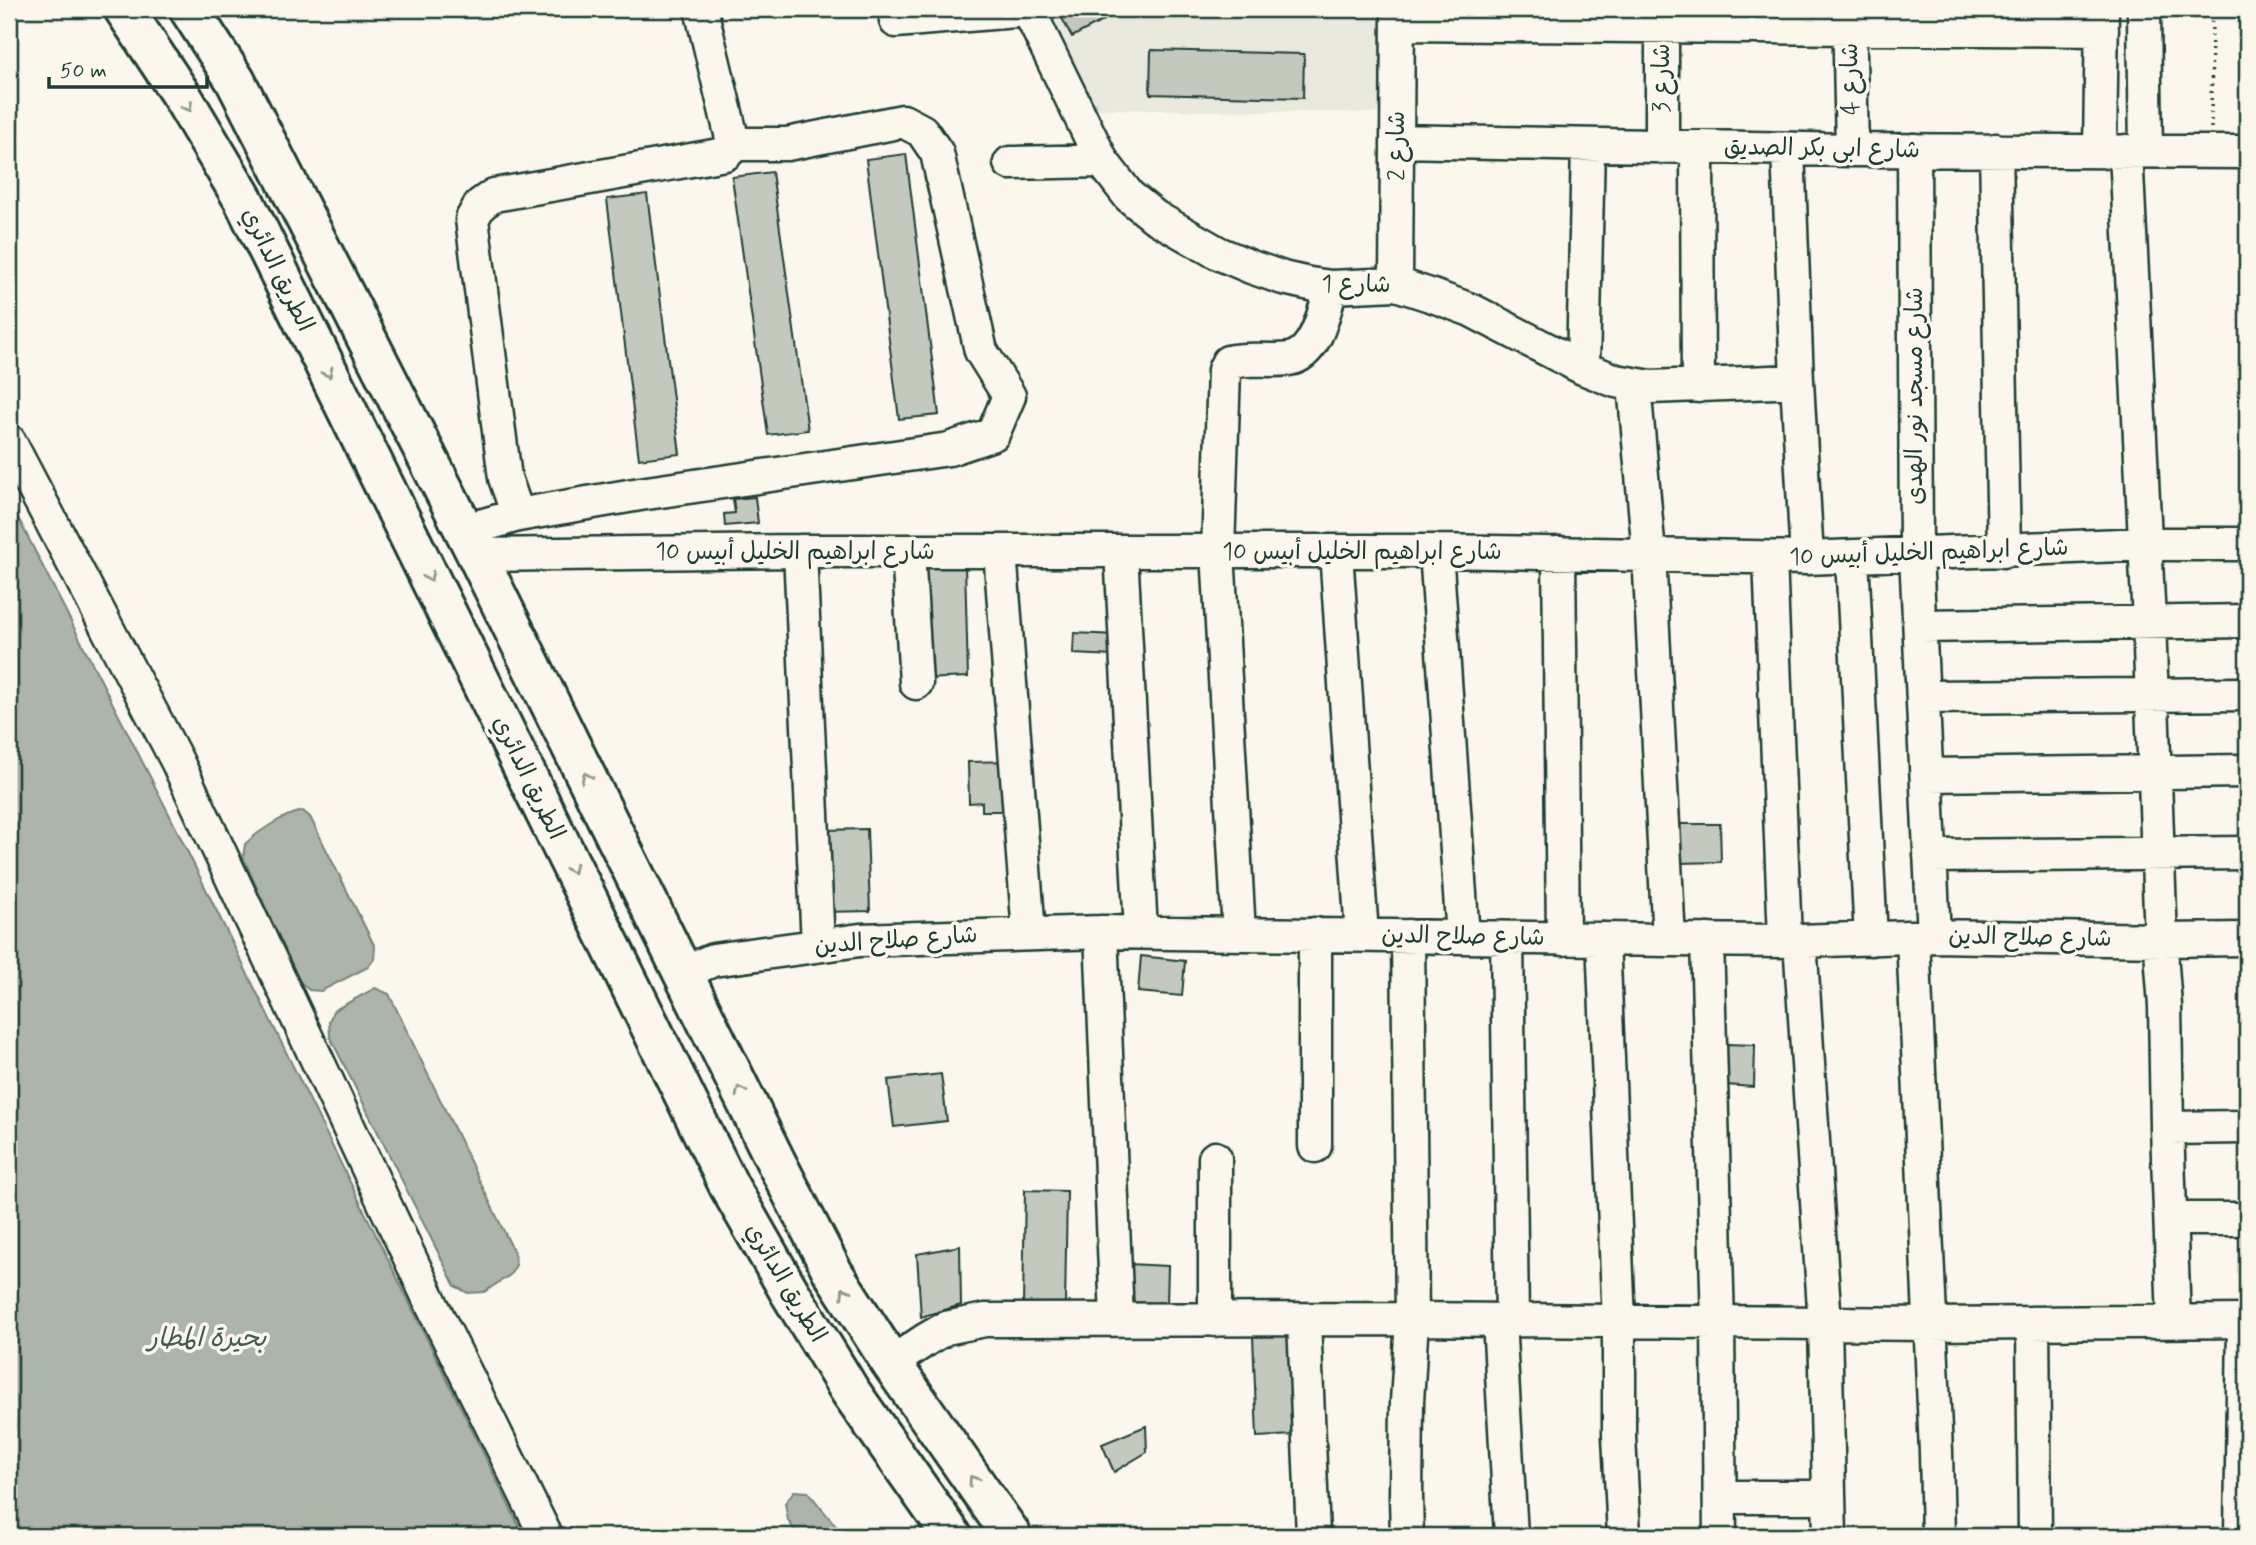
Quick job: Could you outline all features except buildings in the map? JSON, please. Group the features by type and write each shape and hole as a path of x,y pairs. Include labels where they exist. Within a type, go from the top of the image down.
{"main road":[{"name":"الطريق الدائري","path":"124,9 183,98 243,199 729,1186 850,1391 952,1536"},
{"name":"الطريق الدائري","path":"189,9 235,80 470,543 831,1272 1012,1536"}],"street":[{"path":"518,515 505,478 472,219 480,205 494,195 730,150 733,144 701,9"},
{"path":"896,21 1029,9"},
{"name":"شارع 1","path":"1029,9 1102,161 1129,196 1155,217 1198,242 1251,267 1283,278 1331,287 1395,284 1471,310 1583,368 1616,381 1651,387 1797,381"},
{"path":"2124,151 2144,14"},
{"path":"1398,16 2102,19 2124,151 2146,544 2165,1006 2174,1321"},
{"name":"شارع 2","path":"1395,284 1398,16"},
{"name":"شارع 3","path":"1662,17 1662,147"},
{"name":"شارع 4","path":"1849,18 1852,150"},
{"path":"470,543 518,515 640,494 949,449 993,434 1009,396 981,351 937,153 922,131 904,121 787,144 733,144"},
{"name":"شارع ابى بكر الصديق","path":"1397,141 1697,148 2247,152"},
{"path":"1583,368 1588,145"},
{"path":"1697,148 1698,386"},
{"path":"1788,149 1807,558"},
{"name":"شارع مسجد نور الهدى","path":"1914,150 1916,554 1930,856 1924,937 1930,1324 1938,1536"},
{"path":"1996,150 2004,551"},
{"path":"1010,163 1102,161"},
{"path":"1239,933 1218,551 1224,370 1228,362 1236,360 1289,359 1300,356 1309,346 1322,321 1331,287"},
{"path":"1634,385 1649,554 1669,940"},
{"path":"9,441 177,761 432,1305 546,1536"},
{"name":"شارع ابراهيم الخليل أبيس 10","path":"470,543 800,551 1436,551 1770,558 2146,544 2247,544"},
{"path":"800,551 818,945"},
{"path":"908,551 916,683"},
{"path":"1000,551 1029,934"},
{"path":"1121,551 1141,932"},
{"path":"1336,551 1362,935"},
{"path":"1436,551 1462,937"},
{"path":"1559,553 1563,939"},
{"path":"1852,557 1871,939"},
{"path":"1770,558 1793,941 1825,1324 1830,1536"},
{"path":"1920,626 2247,621"},
{"path":"1923,697 2247,694"},
{"path":"1927,775 2247,771"},
{"path":"1930,856 2247,853"},
{"path":"1101,932 1117,1319"},
{"name":"شارع صلاح الدين","path":"683,973 713,960 818,945 892,938 1101,932 1793,941 1924,937 2247,939"},
{"path":"1315,934 1315,1146"},
{"path":"1407,1536 1407,1402 1412,1319 1408,936"},
{"path":"1507,938 1505,1320 1511,1536"},
{"path":"1603,939 1619,1322 1619,1436 1624,1536"},
{"path":"1707,940 1718,1323 1720,1536"},
{"path":"2167,1128 2247,1127"},
{"path":"1215,1158 1215,1320"},
{"path":"2171,1219 2247,1219"},
{"path":"891,1363 946,1328 978,1322 1117,1319 1825,1324 2245,1321 2242,1536"},
{"path":"1304,1320 1313,1536"},
{"path":"2033,1323 2035,1536"},
{"path":"1720,1497 1829,1497"}],"path":[{"path":"2211,151 2212,12"},
{"path":"2144,14 2247,12"}],"shaded area":[{"path":"1042,9 1382,9 1382,113 1092,109"}],"water":[{"name":"بحيرة المطار","path":"9,500 170,816 524,1536 9,1536"},
{"path":"303,811 310,817 375,947 374,959 368,967 321,991 309,990 298,980 243,857 245,844 258,834 280,820"},
{"path":"375,988 389,994 514,1252 516,1265 510,1275 484,1292 468,1293 455,1286 330,1037 329,1022 333,1011"},
{"path":"794,1491 808,1492 844,1536 798,1536 788,1520 785,1503"}]}
